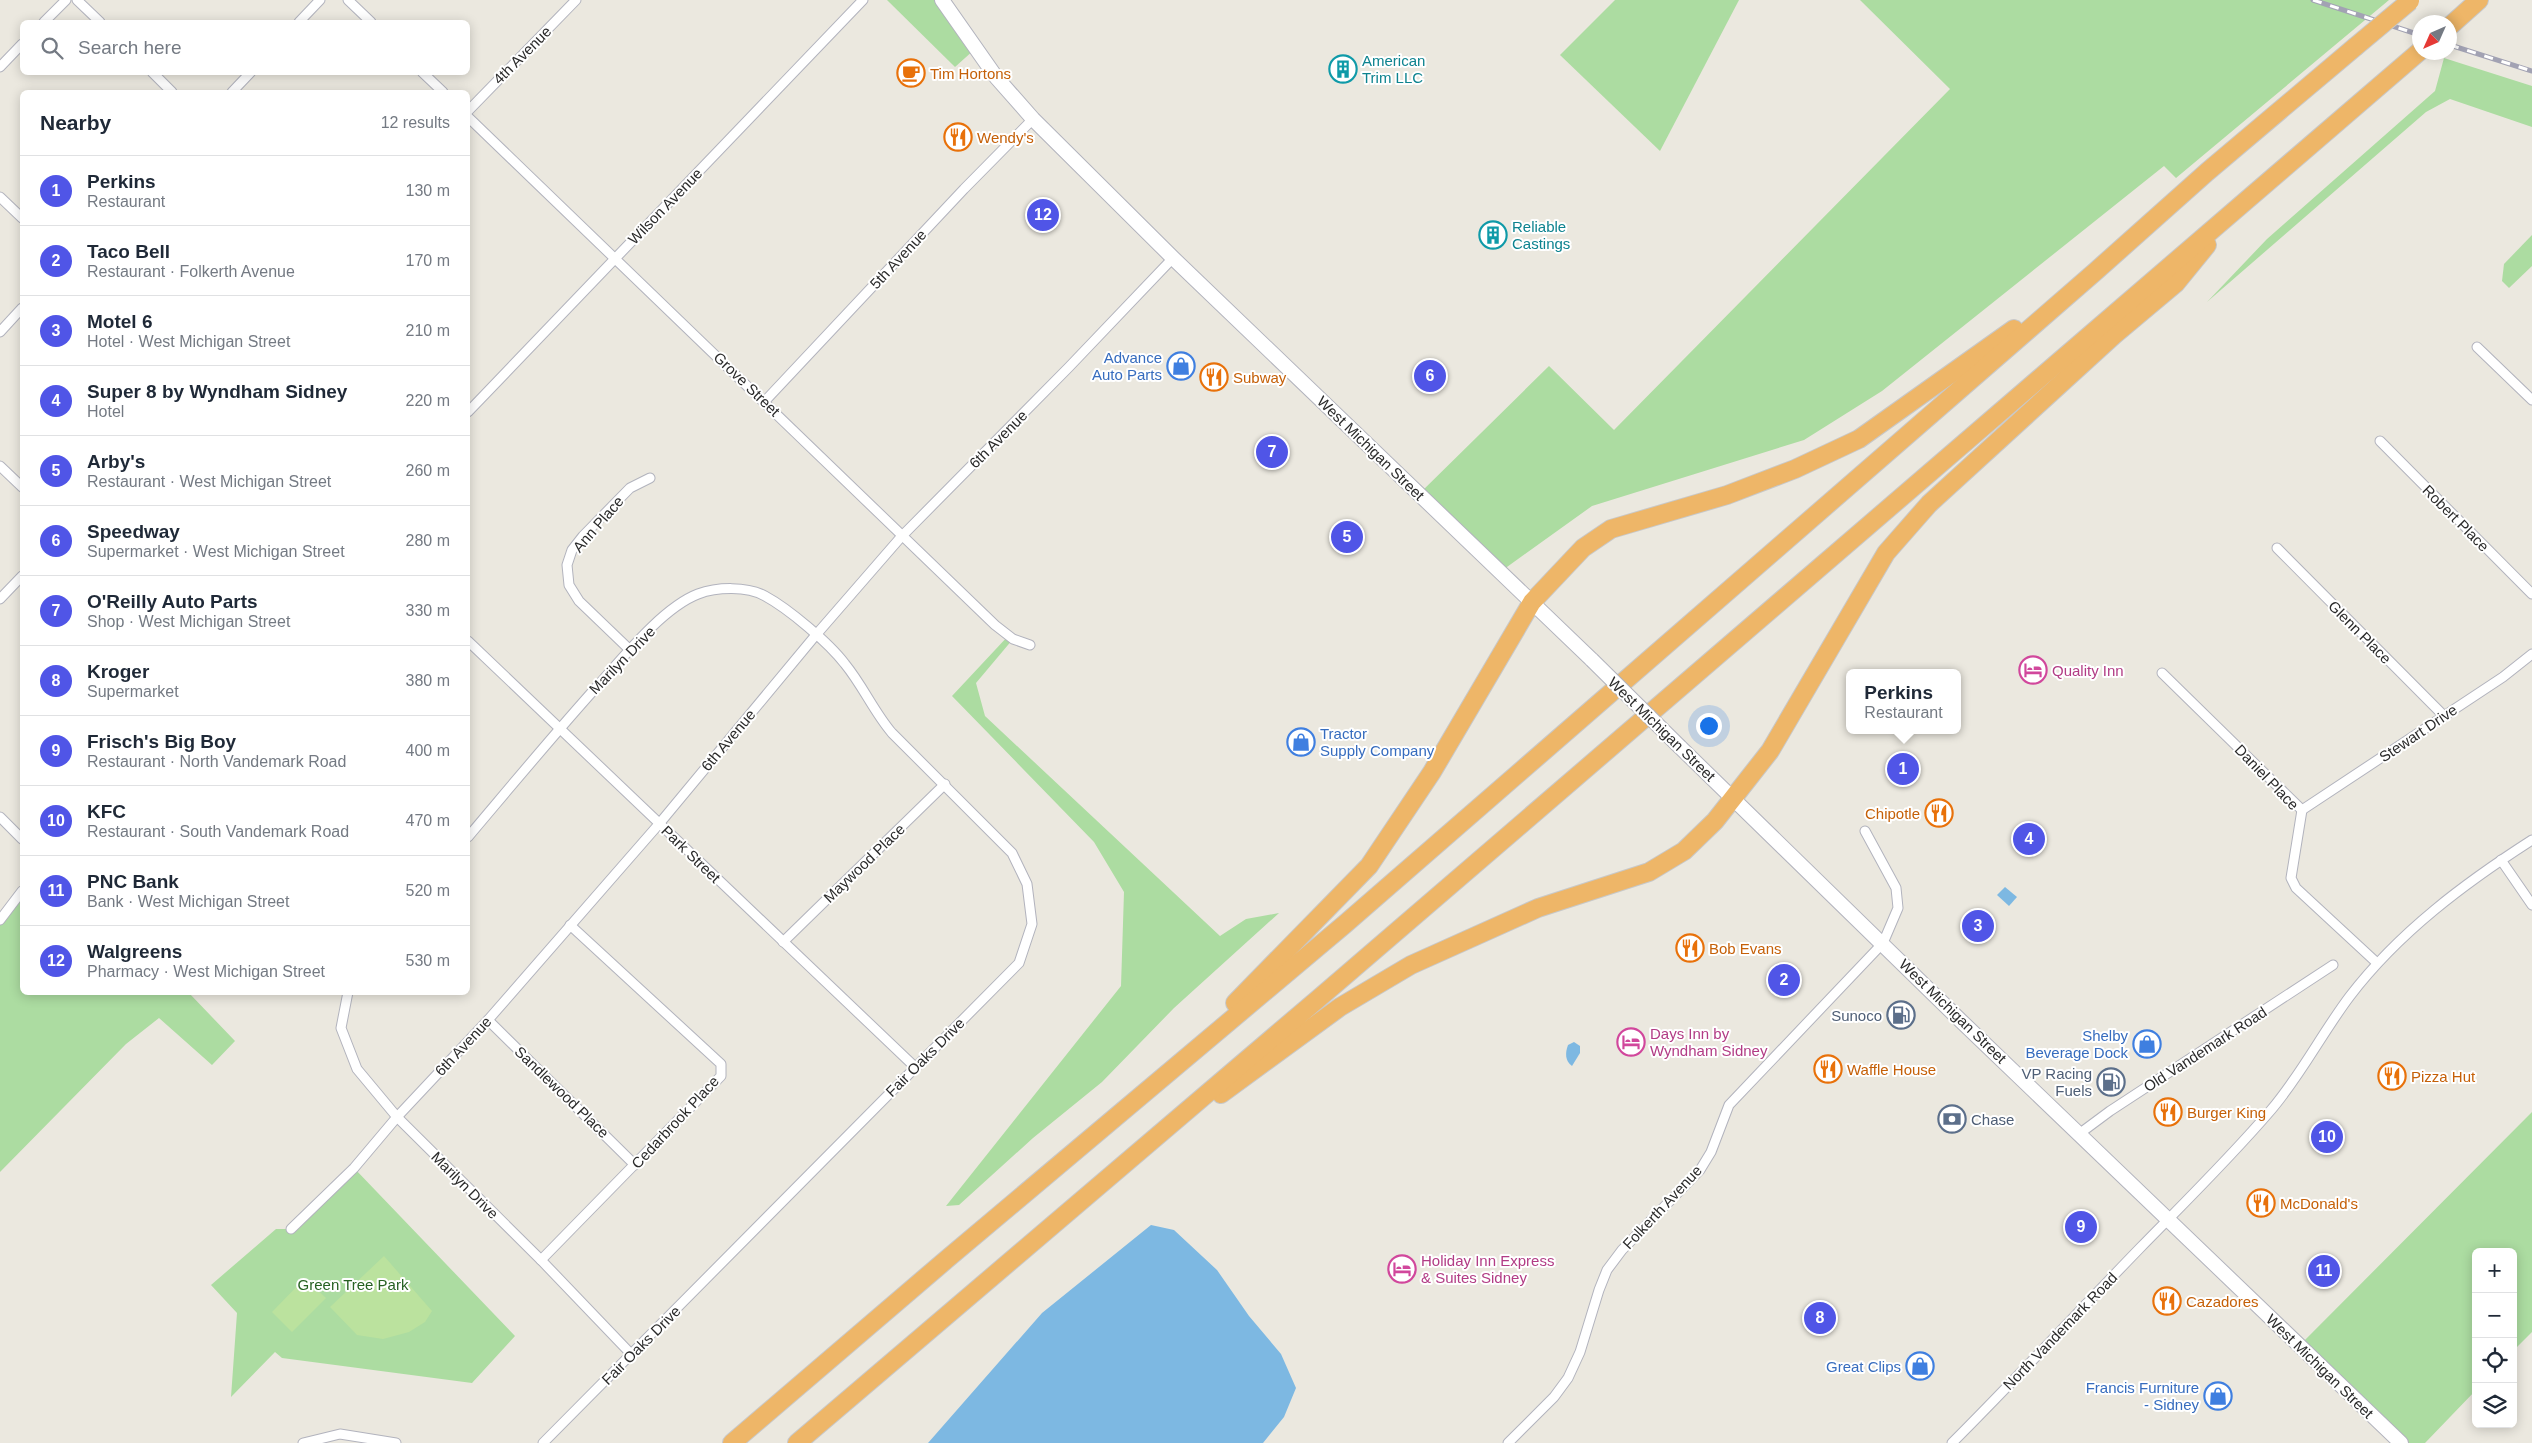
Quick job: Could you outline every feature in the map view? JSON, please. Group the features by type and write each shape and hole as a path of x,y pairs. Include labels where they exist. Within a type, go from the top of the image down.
{"highway":[{"path":"732,1443 1345,924 2096,271 2207,172 2411,0"},
{"path":"2457,19 2479,0"},
{"path":"797,1443 1148,1144 2412,58"},
{"path":"1148,1144 1254,1072 1340,1007 1411,965 1538,908 1649,872 1684,851 1715,821 1770,751 1886,553 1929,504 2114,336 2176,283 2235,210"},
{"path":"1163,1077 1369,866 1432,772 1532,602 1583,548 1611,529 1727,494 1794,469 1859,439 2096,271"}],"main road":[{"name":"West Michigan Street","path":"942,0 996,77 1034,120 1173,258 1532,602 2079,1134 2401,1443"}],"street":[{"path":"46,20 66,0"},
{"path":"77,0 98,20"},
{"path":"301,20 320,0"},
{"path":"348,0 369,20"},
{"name":"4th Avenue","path":"470,109 576,0"},
{"name":"Wilson Avenue","path":"470,410 864,0"},
{"path":"0,68 20,46"},
{"path":"155,75 170,90"},
{"path":"234,90 248,75"},
{"path":"425,75 441,90"},
{"name":"Grove Street","path":"470,119 765,401 901,537 995,626 1013,639 1030,645"},
{"name":"5th Avenue","path":"765,401 964,189 1034,120"},
{"path":"0,197 20,216"},
{"name":"6th Avenue","path":"291,1229 354,1168 396,1117 488,1020 659,824 901,537 1069,367 1173,258"},
{"path":"0,332 20,310"},
{"path":"2477,347 2532,400"},
{"name":"Robert Place","path":"2380,441 2532,594"},
{"path":"0,466 20,485"},
{"name":"Ann Place","path":"630,650 579,601 569,585 567,565 572,550 583,536 630,488 650,478"},
{"name":"Glenn Place","path":"2277,548 2443,715"},
{"path":"0,599 20,578"},
{"name":"Marilyn Drive","path":"470,835 559,729 630,650 674,608 698,594 718,589 762,594 787,609 816,636"},
{"name":"Fair Oaks Drive","path":"544,1443 1018,962 1032,924 1027,884 1012,853 892,733 877,715 845,664 816,636"},
{"name":"Park Street","path":"470,644 915,1067"},
{"name":"Stewart Drive","path":"2302,810 2503,677 2532,654"},
{"name":"Daniel Place","path":"2162,673 2302,810 2291,878 2296,888 2377,964"},
{"name":"Maywood Place","path":"783,942 945,784"},
{"path":"0,817 20,837"},
{"path":"1865,831 1896,888 1898,908 1883,943"},
{"name":"North Vandemark Road","path":"1952,1443 2271,1110 2306,1064 2350,997 2377,964 2417,924 2501,860 2532,840"},
{"path":"2501,860 2532,905"},
{"path":"0,920 20,894"},
{"name":"Cedarbrook Place","path":"541,1260 721,1076 722,1064 570,925"},
{"name":"Folkerth Avenue","path":"1508,1443 1554,1397 1568,1378 1580,1352 1607,1270 1622,1250 1700,1170 1711,1152 1728,1105 1883,943"},
{"name":"Old Vandemark Road","path":"2079,1134 2110,1111 2333,965"},
{"name":"Marilyn Drive","path":"347,995 341,1028 357,1070 396,1117 541,1260 632,1355"},
{"name":"Sandlewood Place","path":"488,1020 636,1164"},
{"path":"303,1443 340,1434 396,1443"}],"green space":[{"path":"887,0 942,0 975,49 955,67"},
{"path":"1615,0 1739,0 1660,151 1560,55"},
{"path":"1860,0 2389,0 2176,178 2164,166 1882,391 1804,440 1592,506 1500,572 1419,494 1549,366 1614,430 1950,89"},
{"path":"2443,60 2450,60 2532,86 2532,127 2450,99 2426,112 2207,302 2267,239 2435,91"},
{"path":"2532,235 2532,266 2509,288 2502,281 2504,264"},
{"path":"1009,635 1013,639 976,683 985,716 1220,936 1246,919 1279,913 1174,1008 1102,1082 1033,1138 959,1205 946,1206 1121,986 1124,892 1094,842 952,696"},
{"path":"20,894 20,995 191,995 235,1041 212,1065 159,1018 126,1044 0,1172 0,920"},
{"path":"2532,1112 2532,1332 2517,1347 2517,1248 2472,1248 2472,1394 2425,1443 2401,1443 2299,1346"},
{"name":"Green Tree Park","path":"354,1168 515,1336 472,1383 282,1358 275,1352 231,1397 237,1313 211,1285 276,1229 291,1229"},
{"path":"384,1256 432,1311 425,1322 409,1332 383,1339 357,1335 330,1307"},
{"path":"305,1278 326,1298 292,1332 272,1312"}],"water":[{"path":"2005,887 2017,897 2009,906 1997,895"},
{"path":"1574,1042 1580,1046 1580,1053 1572,1066 1568,1062 1566,1054 1568,1045"},
{"path":"1151,1225 1174,1230 1217,1270 1249,1316 1281,1354 1296,1388 1284,1417 1263,1443 928,1443 1042,1313"}],"railway":[{"path":"2313,0 2412,32"},
{"path":"2457,47 2532,71"}],"place":[{"name":"American Trim LLC","path":"1343,69"},
{"name":"Tim Hortons","path":"911,73"},
{"name":"Wendy's","path":"958,137"},
{"name":"Walgreens","path":"1043,215"},
{"name":"Reliable Castings","path":"1493,235"},
{"name":"Advance Auto Parts","path":"1181,366"},
{"name":"Speedway","path":"1430,376"},
{"name":"Subway","path":"1214,377"},
{"name":"O'Reilly Auto Parts","path":"1272,452"},
{"name":"Arby's","path":"1347,537"},
{"name":"Quality Inn","path":"2033,670"},
{"name":"Tractor Supply Company","path":"1301,742"},
{"name":"Perkins","path":"1903,769"},
{"name":"Chipotle","path":"1939,813"},
{"name":"Super 8 by Wyndham Sidney","path":"2029,839"},
{"name":"Motel 6","path":"1978,926"},
{"name":"Bob Evans","path":"1690,948"},
{"name":"Taco Bell","path":"1784,980"},
{"name":"Sunoco","path":"1901,1015"},
{"name":"Days Inn by Wyndham Sidney","path":"1631,1042"},
{"name":"Shelby Beverage Dock","path":"2147,1044"},
{"name":"Waffle House","path":"1828,1069"},
{"name":"Pizza Hut","path":"2392,1076"},
{"name":"VP Racing Fuels","path":"2111,1082"},
{"name":"Burger King","path":"2168,1112"},
{"name":"Chase","path":"1952,1119"},
{"name":"KFC","path":"2327,1137"},
{"name":"McDonald's","path":"2261,1203"},
{"name":"Frisch's Big Boy","path":"2081,1227"},
{"name":"Holiday Inn Express & Suites Sidney","path":"1402,1269"},
{"name":"PNC Bank","path":"2324,1271"},
{"name":"Cazadores","path":"2167,1301"},
{"name":"Kroger","path":"1820,1318"},
{"name":"Great Clips","path":"1920,1366"},
{"name":"Francis Furniture - Sidney","path":"2218,1396"}]}
